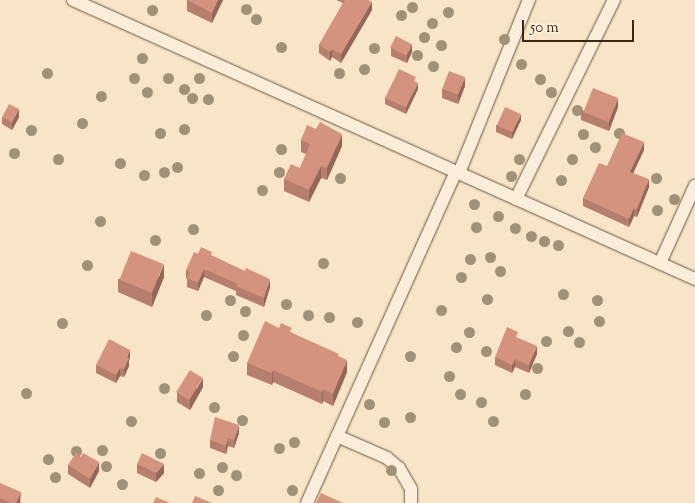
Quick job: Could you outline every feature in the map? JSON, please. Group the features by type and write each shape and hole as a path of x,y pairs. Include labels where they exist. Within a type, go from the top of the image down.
{"street":[{"path":"74,0 695,279"},
{"path":"306,503 458,173 529,0"},
{"path":"516,199 614,0"},
{"path":"660,263 695,186"},
{"path":"337,436 387,458 398,468 411,489 411,503"}],"building":[{"path":"187,0 218,0 212,13"},
{"path":"345,0 368,0 372,2 341,54 332,49 330,52 319,45"},
{"path":"396,36 412,44 406,56 390,48"},
{"path":"399,69 416,77 414,81 418,83 406,107 385,98"},
{"path":"449,71 465,77 458,95 442,89"},
{"path":"593,88 618,98 608,122 583,112"},
{"path":"9,104 19,109 12,122 2,117"},
{"path":"505,107 521,114 512,132 497,125"},
{"path":"320,122 342,134 327,168 321,166 309,190 284,179 291,164 300,168 310,144 301,140 307,125 316,129"},
{"path":"622,133 644,142 630,172 649,179 637,209 634,208 629,219 583,198 599,163 607,166"},
{"path":"201,247 212,252 211,255 245,271 246,268 270,279 264,298 204,269 198,283 187,278 190,272 186,270 194,252 198,254"},
{"path":"131,251 163,264 152,293 119,280"},
{"path":"265,321 279,328 281,323 292,328 290,332 339,354 338,356 347,360 333,394 323,389 322,392 273,370 272,373 247,363"},
{"path":"507,327 518,332 516,337 537,346 529,365 515,359 512,365 495,357"},
{"path":"109,339 130,350 124,369 120,368 116,375 96,365"},
{"path":"190,370 203,378 189,400 176,392"},
{"path":"215,417 239,425 234,440 228,438 226,446 210,440"},
{"path":"76,453 81,457 83,453 99,462 90,479 68,465"},
{"path":"142,453 164,464 156,473 137,464"},
{"path":"0,483 21,492 16,503 0,498"},
{"path":"321,493 343,503 316,503"},
{"path":"195,496 212,503 192,503"},
{"path":"156,497 170,503 153,503"}]}
